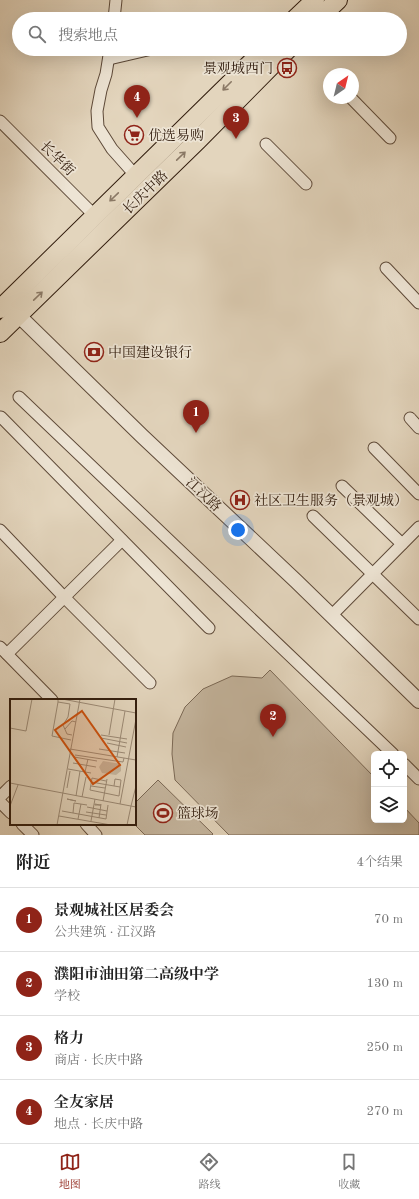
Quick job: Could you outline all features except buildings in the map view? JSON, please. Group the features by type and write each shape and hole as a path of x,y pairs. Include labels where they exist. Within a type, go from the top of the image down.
{"main road":[{"path":"302,12 314,0"},
{"path":"325,12 338,0"},
{"name":"长庆中路","path":"0,333 8,309 95,216 262,56"},
{"name":"长庆中路","path":"8,309 198,140 262,56"}],"street":[{"path":"115,12 116,0"},
{"path":"109,56 97,112 98,128 112,149 136,176"},
{"path":"357,104 390,138"},
{"name":"长华街","path":"0,121 95,216"},
{"path":"266,144 306,184"},
{"path":"386,268 419,302"},
{"name":"江汉路","path":"8,309 419,701"},
{"path":"19,397 390,751"},
{"path":"1,418 209,628"},
{"path":"410,418 419,428"},
{"path":"374,448 419,494"},
{"path":"342,486 402,544"},
{"path":"313,516 419,619"},
{"path":"331,616 419,527"},
{"path":"0,530 64,597 150,683"},
{"path":"51,699 4,651 64,597 122,540"},
{"path":"407,767 419,779"},
{"path":"0,797 10,787"},
{"path":"0,802 10,812"},
{"path":"23,825 33,835"},
{"path":"87,825 96,835"}],"shaded area":[{"path":"270,670 371,774 371,823 407,823 407,810 419,823 419,835 229,835 175,780 172,754 173,733 185,707 203,689 232,676 262,678"},
{"name":"篮球场","path":"158,780 213,834 145,835 135,825 136,802"}],"place":[{"name":"景观城西门","path":"287,68"},
{"name":"全友家居","path":"137,118"},
{"name":"优选易购","path":"134,135"},
{"name":"格力","path":"236,139"},
{"name":"中国建设银行","path":"94,352"},
{"name":"景观城社区居委会","path":"196,433"},
{"name":"社区卫生服务（景观城）","path":"240,500"},
{"name":"濮阳市油田第二高级中学","path":"273,737"},
{"name":"篮球场","path":"163,813"}]}
